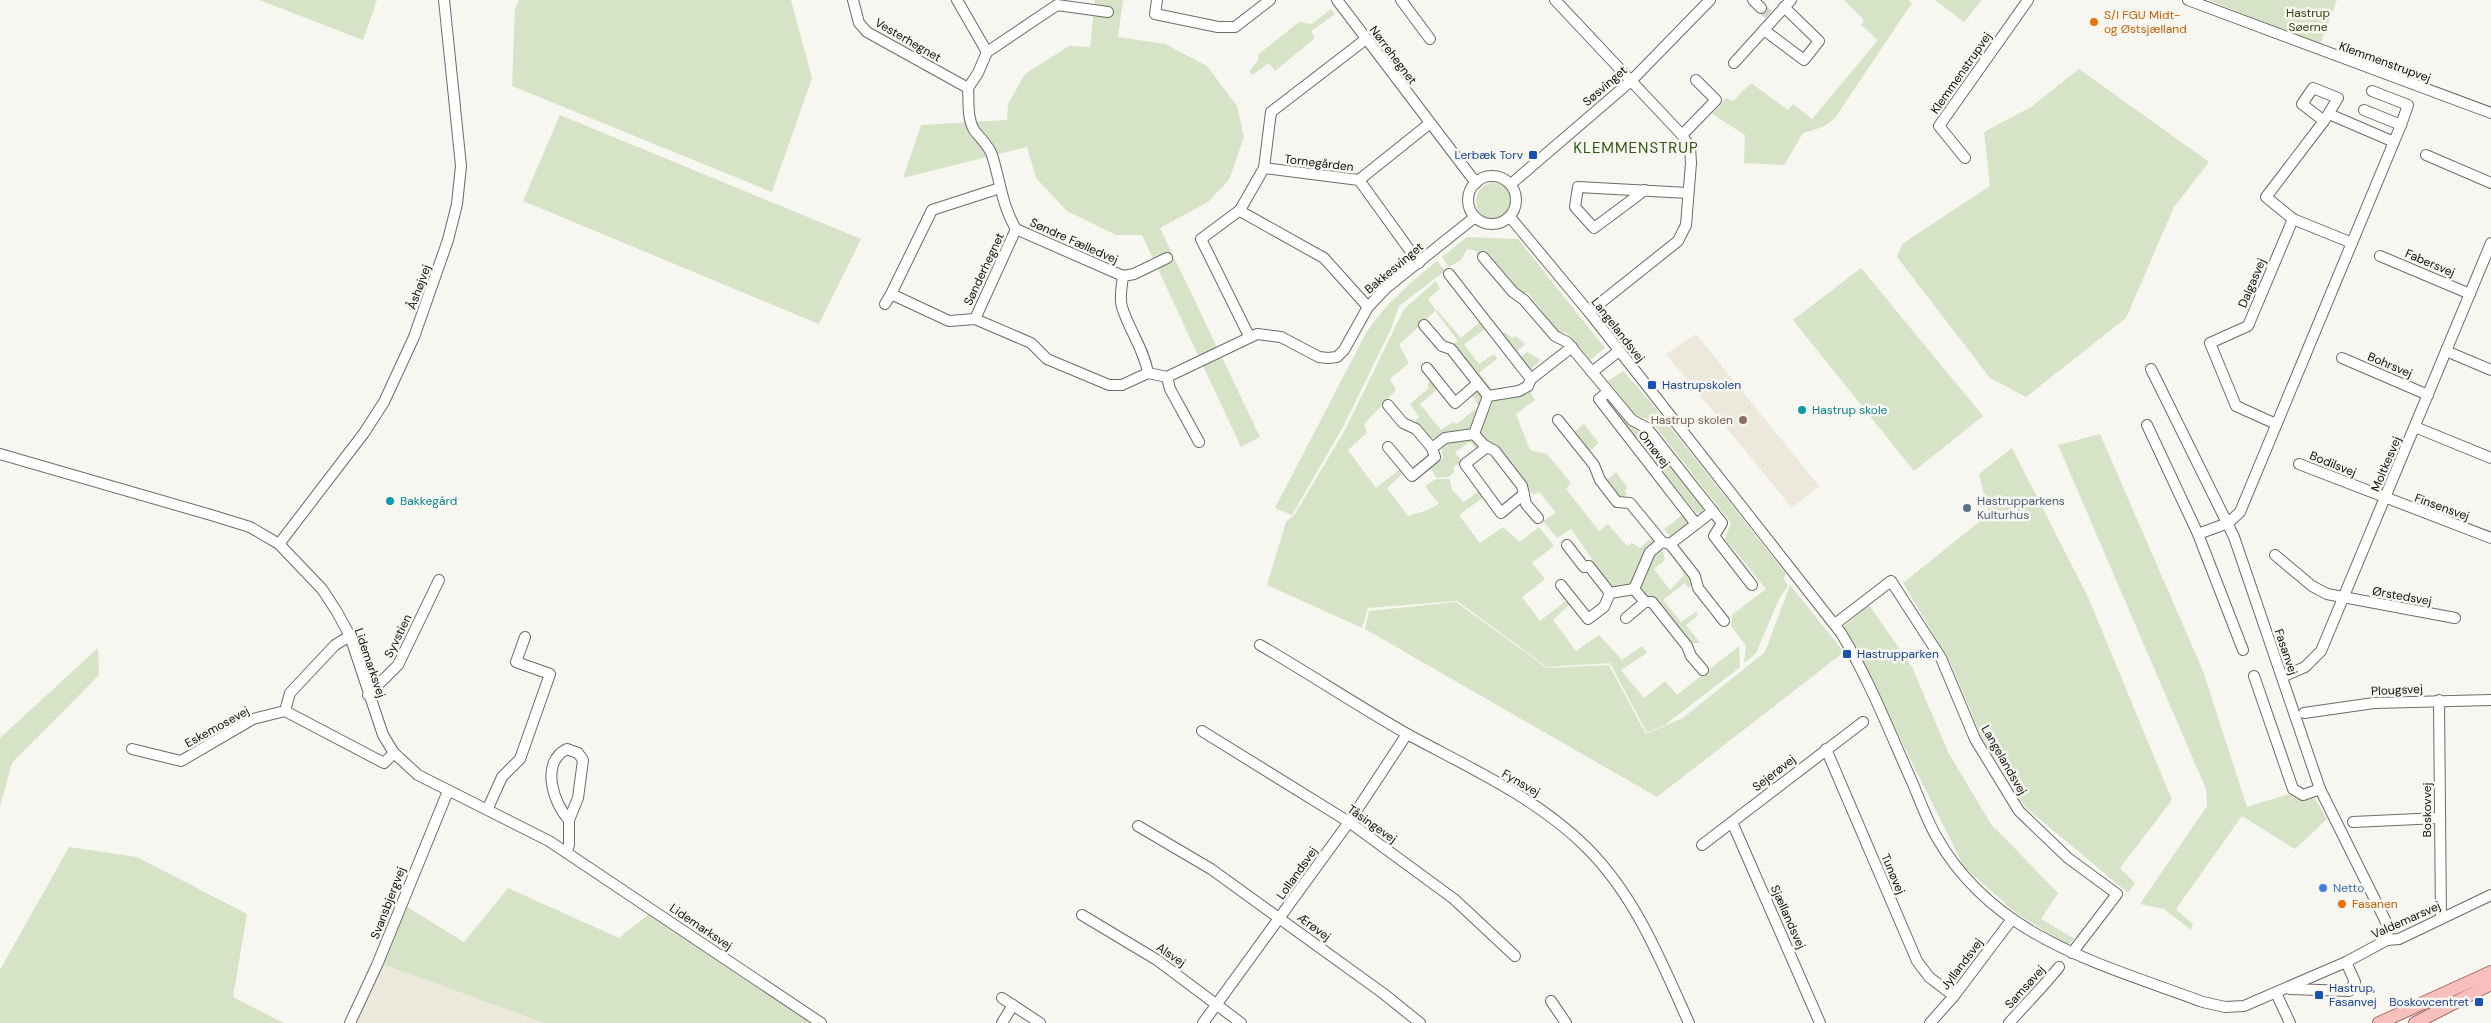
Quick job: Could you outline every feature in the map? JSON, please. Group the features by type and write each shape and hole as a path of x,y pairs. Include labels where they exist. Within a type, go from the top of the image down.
{"main road":[{"path":"2379,1023 2491,972"},
{"path":"2415,1023 2491,984"}],"street":[{"name":"Åshøjvej","path":"279,544 364,433 384,402 414,337 448,240 457,204 461,166 444,0"},
{"name":"Vesterhegnet","path":"853,0 859,23 867,32 968,88"},
{"path":"957,0 987,52"},
{"path":"1157,0 1155,14 1218,27 1235,27 1270,0"},
{"name":"Nørrehegnet","path":"1337,0 1429,124 1476,183"},
{"path":"1401,0 1430,39"},
{"path":"1555,0 1682,135 1690,147 1691,163 1686,225 1678,241 1589,312"},
{"name":"Søsvinget","path":"1510,184 1631,81 1710,0"},
{"path":"1753,0 1761,8"},
{"name":"Klemmenstrupvej","path":"1965,158 1939,126 2028,0"},
{"name":"Klemmenstrupvej","path":"2188,0 2491,113"},
{"path":"968,88 978,73 987,52 1056,3 1108,12"},
{"path":"1734,63 1764,30 1788,4 1819,41 1804,60 1764,30"},
{"path":"1249,336 1200,239 1240,211 1264,168 1271,112 1366,39"},
{"path":"1682,135 1716,100 1696,80"},
{"name":"Søndre Fælledvej","path":"968,88 970,118 973,128 992,154 1000,188 1010,219 1016,229 1123,276 1134,274 1167,258"},
{"path":"2198,534 2228,522 2240,512 2394,142 2408,105 2372,91"},
{"path":"2364,110 2401,124"},
{"path":"2352,243 2293,219 2266,197 2327,118 2394,142"},
{"path":"1359,180 1429,124"},
{"path":"2426,155 2491,183"},
{"name":"Tornegården","path":"1264,168 1359,180 1419,263"},
{"path":"1492,176 1501,178 1510,184 1517,200 1515,210 1510,218 1502,223 1493,225 1483,223 1474,217 1468,201 1470,191 1476,183 1492,176"},
{"path":"1645,190 1594,228 1576,207 1578,186 1645,190 1688,193"},
{"path":"885,304 932,210 1000,188"},
{"path":"1240,211 1324,258 1368,307"},
{"name":"Bakkesvinget","path":"1166,377 1249,336 1264,333 1274,334 1319,357 1337,357 1349,343 1368,307 1386,288 1474,217"},
{"name":"Langelandsvej","path":"1510,218 1589,312 1835,624 1864,672 1935,835 1954,865 1982,895 2040,938 2072,953 2203,1002 2225,1007 2244,1006 2276,993"},
{"name":"Dalgasvej","path":"2276,424 2236,406 2210,342 2248,326 2293,219"},
{"name":"Sønderhegnet","path":"975,319 1016,229"},
{"name":"Moltkesvej","path":"2282,677 2305,667 2321,651 2491,243"},
{"name":"Fabersvej","path":"2380,256 2470,294"},
{"name":"Omøvej","path":"1483,257 1555,336 1567,342 1632,420 1647,428 1722,523 1714,536 1752,585"},
{"path":"2480,270 2491,274"},
{"path":"1449,274 1531,379"},
{"name":"Søndre Fælledvej","path":"1123,276 1120,297 1122,307 1146,360 1148,373"},
{"name":"Sønderhegnet","path":"891,294 949,321 975,319 1031,343 1048,359 1109,385 1122,385 1148,373"},
{"path":"1424,325 1442,346 1451,349 1488,396"},
{"path":"1488,396 1519,391 1528,386 1531,379 1572,348"},
{"path":"1592,372 1619,351"},
{"path":"2446,351 2491,370"},
{"name":"Bohrsvej","path":"2342,358 2428,395"},
{"path":"1427,368 1455,403 1478,384"},
{"name":"Fasanvej","path":"2151,370 2228,522 2320,789 2388,926 2386,940"},
{"path":"1148,373 1166,377 1170,389 1199,442"},
{"name":"Omøvej","path":"1608,392 1599,399 1696,524"},
{"path":"1474,434 1488,396"},
{"path":"1388,405 1404,423 1416,429 1432,448 1435,457 1412,476 1388,447"},
{"path":"1558,420 1594,465 1600,480 1617,502 1630,503 1666,543 1695,576 1698,588 1724,621"},
{"path":"2147,425 2198,534 2243,650"},
{"path":"2415,427 2491,458"},
{"path":"1474,434 1487,447 1495,451 1522,486 1526,504 1538,518"},
{"path":"1432,448 1445,438 1474,434"},
{"path":"1487,447 1465,464 1501,513 1524,494"},
{"name":"Lidemarksvej","path":"0,454 219,517 250,527 279,544 322,589 350,636 368,695 383,734 394,753 418,775 488,808 566,852 821,1023"},
{"name":"Bodilsvej","path":"2299,464 2385,499"},
{"name":"Finsensvej","path":"2385,499 2491,538"},
{"path":"1634,589 1650,552 1696,524 1712,511"},
{"path":"1567,545 1584,567 1589,566 1610,593"},
{"name":"Ørstedsvej","path":"2275,555 2319,590 2344,598 2455,618"},
{"name":"Syvstien","path":"368,695 398,665 439,580"},
{"name":"Langelandsvej","path":"1835,624 1891,581 1941,658 1975,739 2019,811 2068,858 2116,894 2072,953"},
{"path":"1561,585 1588,620 1604,607 1610,593"},
{"path":"1610,593 1634,589"},
{"path":"1634,589 1645,602"},
{"path":"1626,618 1645,602 1652,602 1687,646 1691,656 1702,670"},
{"path":"350,636 335,645 290,693 285,711 384,763 394,753"},
{"path":"488,808 502,777 520,759 550,674 516,662 525,637"},
{"name":"Fynsvej","path":"1260,645 1408,734 1530,802 1559,822 1588,849 1622,890 1645,927 1689,1023"},
{"path":"2254,676 2293,789 2304,795 2320,789"},
{"name":"Boskovvej","path":"2439,700 2441,919"},
{"name":"Plougsvej","path":"2304,713 2374,703 2491,700"},
{"name":"Eskemosevej","path":"132,749 181,760 253,719 285,711"},
{"name":"Sejerøvej","path":"1702,845 1863,722"},
{"name":"Tåsingevej","path":"1202,731 1349,822 1454,899 1515,956"},
{"name":"Lollandsvej","path":"1203,1023 1281,918 1408,734"},
{"path":"566,852 569,845 569,820 578,798 583,760 578,753 567,749 560,752 555,759 551,787 561,811 569,820"},
{"name":"Tunøvej","path":"1826,749 1917,962 1929,977 1954,996"},
{"name":"Svansbjergvej","path":"350,1023 377,965 448,790"},
{"path":"2353,822 2439,818"},
{"name":"Sjællandsvej","path":"1732,822 1820,1023"},
{"name":"Ærøvej","path":"1138,826 1211,868 1384,994 1420,1023"},
{"name":"Valdemarsvej","path":"2276,993 2346,962 2386,940 2399,939 2491,895"},
{"name":"Alsvej","path":"1082,915 1157,960 1242,1023"},
{"name":"Jyllandsvej","path":"1930,1023 1954,996 2012,919"},
{"path":"2287,988 2349,991 2355,982 2346,962"},
{"name":"Samsøvej","path":"2010,1023 2059,967"},
{"path":"2276,993 2290,1023"},
{"path":"1002,998 1040,1023"},
{"path":"1551,1001 1566,1023"},
{"path":"1002,1023 1014,1005"}],"shaded area":[{"name":"Hastrup skolen","path":"1696,334 1819,486 1792,508 1666,354"},
{"path":"382,964 544,1023 355,1023"}],"green space":[{"path":"259,0 377,0 363,40"},
{"path":"519,0 791,0 812,78 772,192 512,86 515,9"},
{"path":"1095,0 1123,0 1118,37 1165,44 1207,66 1237,106 1244,137 1229,180 1208,202 1160,228 1260,437 1241,447 1142,235 1116,235 1067,211 1036,178 1027,147 903,178 921,125 1007,120 1008,104 1025,74 1069,46 1090,47"},
{"path":"1844,0 1908,0 1912,3 1835,118 1823,127 1803,133 1784,165 1744,163 1745,135 1712,114 1726,98 1733,101 1751,83 1788,110 1793,104 1812,119 1878,40 1861,25 1864,20"},
{"path":"1935,0 1982,0 1964,22"},
{"name":"Hastrup Søerne","path":"2209,0 2337,0 2320,45"},
{"path":"1331,9 1335,14 1311,31 1315,38 1275,71 1269,63 1252,75 1249,71 1258,61 1259,54 1299,22 1312,24"},
{"path":"2079,69 2209,162 2174,207 2126,318 2026,397 1990,378 1897,257 1902,244 1990,186 1984,132 2031,107"},
{"path":"560,115 861,239 819,324 523,201"},
{"path":"1494,183 1506,189 1512,201 1506,213 1494,219 1482,213 1476,201 1482,189"},
{"path":"1467,237 1518,239 1605,348 1590,360 1567,333 1559,332 1528,293 1522,293 1485,250 1476,255 1477,251 1467,249 1461,260 1449,267 1442,257"},
{"path":"1437,261 1445,271 1399,306 1391,329 1343,427 1292,515 1275,508 1366,333 1390,303"},
{"path":"1861,268 1983,416 1914,471 1793,320"},
{"path":"1436,281 1440,289 1428,299 1436,310 1399,345 1409,363 1390,379 1396,390 1364,424 1367,433 1348,450 1376,488 1400,469 1403,473 1387,488 1408,516 1428,510 1439,504 1425,486 1436,479 1450,479 1452,490 1464,502 1480,490 1484,497 1459,515 1480,543 1503,527 1520,542 1539,527 1554,546 1532,563 1545,579 1522,597 1540,621 1567,600 1570,604 1553,620 1576,651 1599,635 1622,660 1642,646 1647,653 1621,670 1644,698 1665,681 1677,695 1739,646 1740,667 1665,725 1647,733 1610,663 1547,667 1457,601 1368,608 1362,628 1267,585 1286,522 1295,514 1346,428 1404,309"},
{"path":"1437,310 1461,338 1481,321 1487,328 1464,344 1479,364 1494,354 1497,359 1479,373 1492,389 1490,390 1451,345 1458,341 1436,312"},
{"path":"1505,332 1512,338 1516,336 1525,344 1516,353 1501,334"},
{"path":"1527,352 1541,360 1530,370 1520,358"},
{"path":"1623,371 1653,405 1786,574 1784,579 1788,586 1780,597 1756,653 1744,663 1746,646 1731,626 1732,615 1766,589 1725,539 1731,523 1651,421 1634,414 1608,381"},
{"path":"1432,381 1439,388 1420,404 1441,430 1453,422 1457,424 1479,406 1470,393 1478,387 1485,396 1472,428 1439,438 1429,438 1415,421 1419,417 1410,404 1429,388 1427,384"},
{"path":"1530,391 1535,400 1516,414 1530,450 1547,454 1571,483 1566,489 1599,531 1608,524 1627,546 1632,543 1640,548 1654,536 1661,543 1632,586 1610,588 1590,564 1593,560 1571,529 1557,538 1543,521 1554,514 1555,511 1539,492 1533,495 1498,446 1487,441 1480,432 1493,401 1519,397"},
{"path":"1608,399 1627,422 1643,430 1704,506 1702,513 1696,513 1636,437 1633,437 1605,401"},
{"path":"1584,424 1599,443 1588,452 1573,433"},
{"path":"2100,434 2203,671 2247,807 2289,794 2297,799 2314,797 2327,819 2295,849 2242,816 2176,909 2193,924 2191,930 2164,909 2140,904 2207,806 2206,789 2058,445"},
{"path":"1474,438 1480,447 1478,451 1470,442 1455,452 1462,462 1453,467 1455,471 1449,477 1437,478 1430,468 1443,458 1441,447 1450,440"},
{"path":"2012,448 2088,597 2172,800 2120,868 2135,883 2128,893 2025,807 1981,736 1950,662 1903,583 1989,514 1979,474"},
{"path":"1616,472 1628,488 1625,491 1627,494 1621,499 1605,482"},
{"path":"1685,513 1690,523 1671,538 1664,529"},
{"path":"1662,549 1665,560 1654,569 1670,590 1684,575 1682,572 1686,569 1693,577 1692,585 1688,588 1685,583 1663,600 1681,622 1696,612 1698,615 1686,625 1700,643 1691,643 1657,601 1644,595 1641,587 1653,556"},
{"path":"1790,585 1844,652 1657,797 1365,629 1369,611 1456,602 1547,668 1609,665 1646,734 1683,718 1765,652"},
{"path":"1869,605 1912,667 1948,752 1991,824 2058,893 2041,919 2075,939 2067,945 2016,913 1964,867 1844,626"},
{"path":"98,648 99,675 12,763 0,807 0,738"},
{"path":"69,847 137,857 247,914 233,997 284,1023 0,1023 0,970"},
{"path":"508,888 619,938 649,914 811,1023 544,1023 382,964 407,907 464,942"}],"tunnel":[{"path":"1761,8 1774,19"}],"place":[{"name":"S/I FGU Midt- og Østsjælland","path":"2094,22"},
{"name":"Lerbæk Torv","path":"1533,155"},
{"name":"Hastrupskolen","path":"1652,385"},
{"name":"Hastrup skole","path":"1802,410"},
{"name":"Hastrup skolen","path":"1743,420"},
{"name":"Bakkegård","path":"390,501"},
{"name":"Hastrupparkens Kulturhus","path":"1967,508"},
{"name":"Hastrupparken","path":"1847,654"},
{"name":"Netto","path":"2323,888"},
{"name":"Fasanen","path":"2342,904"},
{"name":"Hastrup, Fasanvej","path":"2319,995"},
{"name":"Boskovcentret","path":"2479,1002"}],"district":[{"name":"KLEMMENSTRUP","path":"1636,148"}]}
